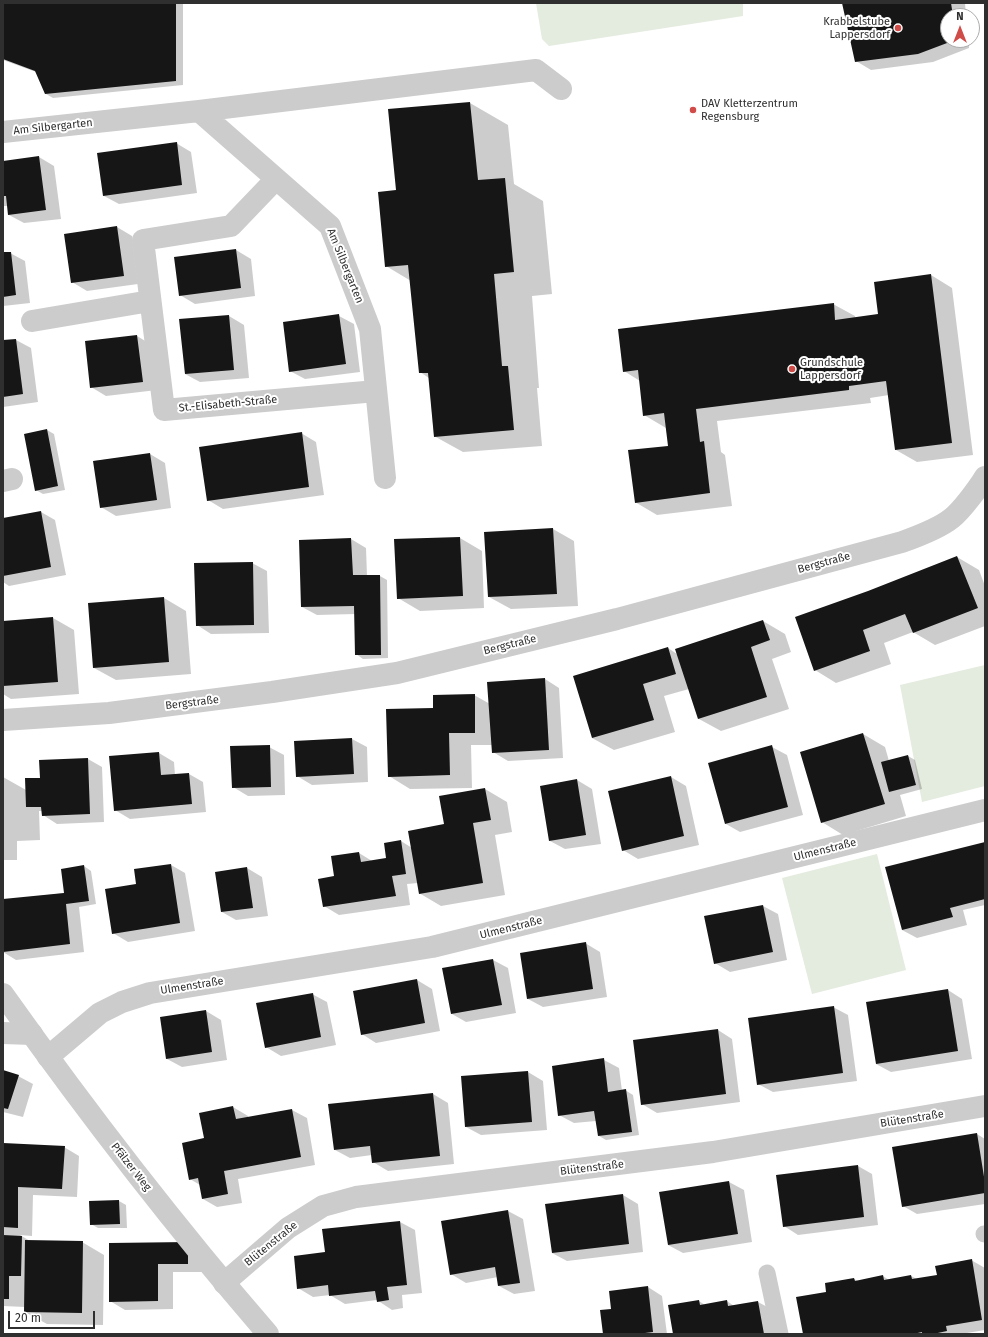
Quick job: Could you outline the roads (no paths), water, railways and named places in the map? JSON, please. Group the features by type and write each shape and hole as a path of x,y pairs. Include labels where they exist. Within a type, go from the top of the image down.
{"street":[{"name":"Am Silbergarten","path":"3,132 198,111 536,70 561,89"},
{"name":"Am Silbergarten","path":"198,111 330,226 370,330 385,478"},
{"name":"St.-Elisabeth-Straße","path":"276,179 231,226 142,240 164,410 376,391"},
{"path":"32,321 150,301"},
{"name":"Bergstraße","path":"3,720 110,713 272,692 397,673 617,619 902,542 927,532 952,518 983,484"},
{"name":"Ulmenstraße","path":"48,1057 100,1013 122,1002 150,993 432,947 985,810"},
{"name":"Pfälzer Weg","path":"3,994 121,1155 224,1283 268,1334"},
{"path":"3,1033 32,1034"},
{"name":"Blütenstraße","path":"224,1283 288,1228 324,1206 356,1197 713,1152 985,1106"}],"lane":[{"path":"767,1273 780,1334"}],"place":[{"name":"Krabbelstube Lappersdorf","path":"898,28"},
{"name":"DAV Kletterzentrum Regensburg","path":"693,110"},
{"name":"Grundschule Lappersdorf","path":"792,369"}]}
